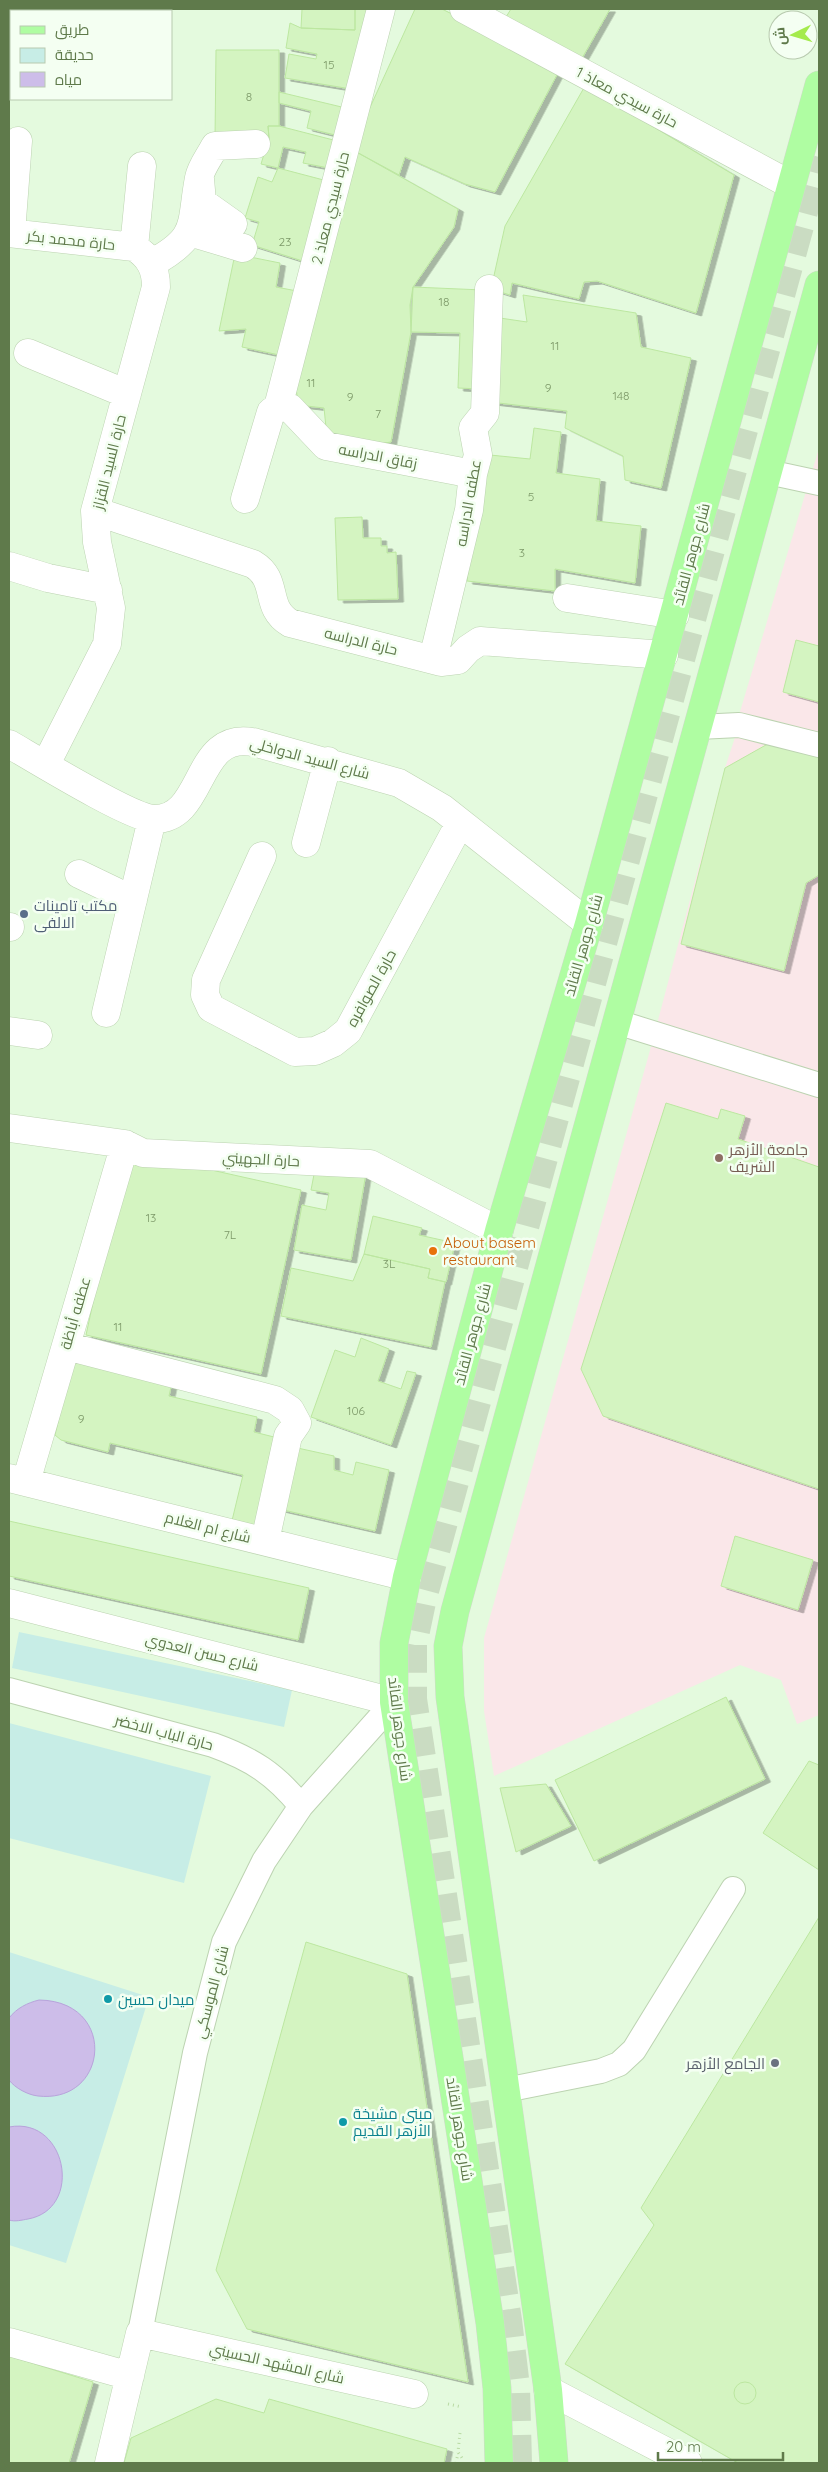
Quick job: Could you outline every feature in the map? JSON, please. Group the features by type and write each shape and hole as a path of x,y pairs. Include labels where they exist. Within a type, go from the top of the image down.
{"main road":[{"name":"شارع جوهر القائد","path":"499,2463 497,2388 490,2323 394,1702 394,1643 407,1577 499,1231 590,924 819,85"},
{"path":"554,2463 548,2390 450,1697 448,1646 460,1592 819,285"}],"street":[{"name":"حارة سيدي معاذ 2","path":"278,407 381,9"},
{"name":"حارة سيدي معاذ 1","path":"464,9 791,185"},
{"path":"10,233 18,140"},
{"path":"143,255 173,252 190,232 194,218 199,175 215,146 256,144"},
{"name":"حارة السيد القزاز","path":"46,764 107,644 111,608 97,542 95,511 156,288 156,275 143,255 142,166"},
{"path":"190,232 238,236 202,202 199,175"},
{"name":"حارة محمد بكر","path":"10,233 143,255"},
{"name":"عطفه الدراسه","path":"433,660 470,510 473,474 478,455 473,428 485,414 489,289"},
{"path":"28,354 127,394"},
{"name":"زقاق الدراسه","path":"278,407 290,408 326,446 473,474"},
{"path":"245,500 271,412 278,407"},
{"name":"حارة الدراسه","path":"95,511 253,564 267,576 276,611 290,623 433,660 441,662 458,660 468,649 480,641 664,655"},
{"path":"9,566 48,578 108,590"},
{"path":"566,598 675,616"},
{"name":"شارع السيد الدواخلي","path":"152,819 164,819 175,814 183,805 216,751 225,744 247,740 328,761 399,783 442,808 590,924"},
{"path":"9,744 140,816 152,819 106,1013"},
{"path":"306,843 328,761"},
{"name":"حارة الصوافره","path":"262,856 206,980 205,995 211,1008 295,1052 315,1051 333,1044 348,1031 460,823"},
{"path":"79,874 132,900"},
{"path":"9,1031 38,1035"},
{"name":"حارة الجهيني","path":"9,1128 125,1144 143,1153 370,1164 499,1231"},
{"name":"عطفه أباظة","path":"18,1480 66,1346 125,1144"},
{"path":"66,1346 275,1400 290,1410 297,1423 288,1436 265,1541"},
{"name":"شارع ام الغلام","path":"18,1480 407,1577"},
{"name":"شارع حسن العدوي","path":"9,1603 394,1702"},
{"path":"109,2463 140,2333"},
{"name":"شارع المشهد الحسيني","path":"140,2333 414,2394"},
{"path":"9,2342 130,2376"},
{"path":"548,2390 688,2463"}],"lane":[{"path":"768,472 819,483"},
{"path":"698,727 739,726 819,745"},
{"path":"617,1022 819,1085"},
{"name":"حارة الباب الاخضر","path":"9,1690 213,1745 241,1755 265,1770 285,1786 301,1806"},
{"name":"شارع الموسكي","path":"140,2333 195,2053 224,1942 264,1861 301,1806 394,1702"},
{"path":"505,2090 601,2071 619,2064 634,2050 733,1889"}],"path":[{"path":"414,2394 462,2408 462,2416"},
{"path":"456,2463 461,2426"},
{"path":"458,2452 466,2463"}],"shaded area":[{"path":"9,9 819,9 819,2463 9,2463"},
{"name":"جامعة الأزهر الشريف","path":"819,448 819,1715 797,1724 781,1680 740,1665 494,1776 484,1711 484,1638 649,1054 725,768 739,725 739,715"}],"green space":[{"path":"19,1632 292,1690 284,1727 12,1668"},
{"path":"9,1723 211,1776 184,1883 9,1838"},
{"path":"9,1952 149,1997 66,2263 9,2245"}],"water":[{"path":"39,2000 65,2005 82,2017 92,2033 95,2051 90,2069 79,2085 62,2094 38,2096 26,2093 9,2080 9,2018 22,2006"},
{"path":"9,2127 29,2127 44,2135 55,2149 61,2165 62,2183 57,2199 46,2212 18,2221 9,2220"}],"building":[{"path":"302,9 355,9 355,30 301,28"},
{"path":"355,9 371,9 357,90 285,78 289,54 316,59 317,54 286,48 290,23 301,28 355,30"},
{"path":"415,9 442,9 560,69 495,192 465,184 405,157 399,175 351,149"},
{"path":"511,9 610,9 581,60 506,17"},
{"path":"216,50 279,50 279,126 268,126 269,138 215,138"},
{"path":"585,86 734,175 696,313 597,281 584,282 579,299 512,283 510,295 491,289 505,226"},
{"path":"279,92 350,109 343,137 307,128 311,111 279,103"},
{"path":"268,126 279,126 345,143 339,170 303,163 306,152 283,147 278,168 261,164 269,138"},
{"path":"351,149 458,209 454,227 413,287 410,305 411,332 391,442 358,447 327,437 324,408 298,405 294,369"},
{"path":"278,168 335,183 309,263 252,245 259,222 245,218 258,177 272,182"},
{"path":"235,254 280,263 276,287 297,291 284,356 242,347 246,329 219,331"},
{"path":"413,287 483,290 480,389 458,388 460,333 411,332"},
{"path":"523,295 636,313 641,347 691,358 661,488 625,480 623,456 565,428 567,411 490,402 500,318 527,322"},
{"path":"534,428 561,432 556,473 600,479 596,521 641,526 635,583 555,569 555,591 467,581 480,454 530,459"},
{"path":"362,517 363,538 381,538 381,546 387,546 387,553 396,552 398,599 338,600 335,518"},
{"path":"796,640 819,646 819,702 783,692"},
{"path":"773,741 819,754 819,875 806,883 784,971 681,944 725,768"},
{"path":"666,1103 718,1119 721,1109 745,1116 738,1139 819,1167 819,1489 603,1416 581,1369"},
{"path":"126,1151 301,1190 261,1374 86,1335"},
{"path":"316,1164 366,1173 351,1260 294,1250 302,1205 326,1210 329,1193 311,1190"},
{"path":"373,1216 422,1228 419,1235 455,1243 446,1282 428,1278 430,1269 364,1254"},
{"path":"364,1254 430,1269 428,1278 445,1282 431,1347 281,1316 291,1268 353,1281"},
{"path":"361,1338 389,1349 378,1381 401,1389 407,1371 416,1373 391,1445 311,1417 335,1350 355,1357"},
{"path":"74,1355 173,1378 169,1396 257,1417 254,1432 274,1437 268,1463 279,1466 262,1537 230,1529 243,1475 110,1443 108,1452 61,1440 55,1435"},
{"path":"293,1447 334,1456 334,1470 353,1475 356,1462 389,1470 375,1531 279,1509"},
{"path":"9,1521 309,1588 298,1640 9,1576"},
{"path":"735,1536 813,1560 798,1610 721,1586"},
{"path":"726,1697 765,1779 594,1861 555,1780"},
{"path":"809,1761 819,1765 819,1870 763,1833"},
{"path":"546,1784 571,1826 516,1852 500,1788"},
{"name":"الجامع الأزهر","path":"819,1917 819,2463 738,2463 565,2364 654,2225 641,2208"},
{"name":"مبنى مشيخة الأزهر القديم","path":"306,1942 407,1974 468,2382 247,2329 216,2270"},
{"path":"9,2356 93,2382 69,2463 9,2463"},
{"path":"745,2382 753,2385 756,2393 753,2401 745,2404 737,2401 734,2393 737,2385"},
{"path":"216,2399 264,2413 269,2399 447,2449 444,2463 124,2463 131,2438"}],"tunnel":[{"path":"518,2463 516,2387 508,2320 413,1699 413,1645 422,1602 819,157"}],"place":[{"name":"مكتب تامينات الالفى","path":"24,914"},
{"name":"جامعة الأزهر الشريف","path":"719,1158"},
{"name":"About basem restaurant","path":"433,1251"},
{"name":"ميدان حسين","path":"108,1999"},
{"name":"الجامع الأزهر","path":"775,2063"},
{"name":"مبنى مشيخة الأزهر القديم","path":"343,2122"}]}
